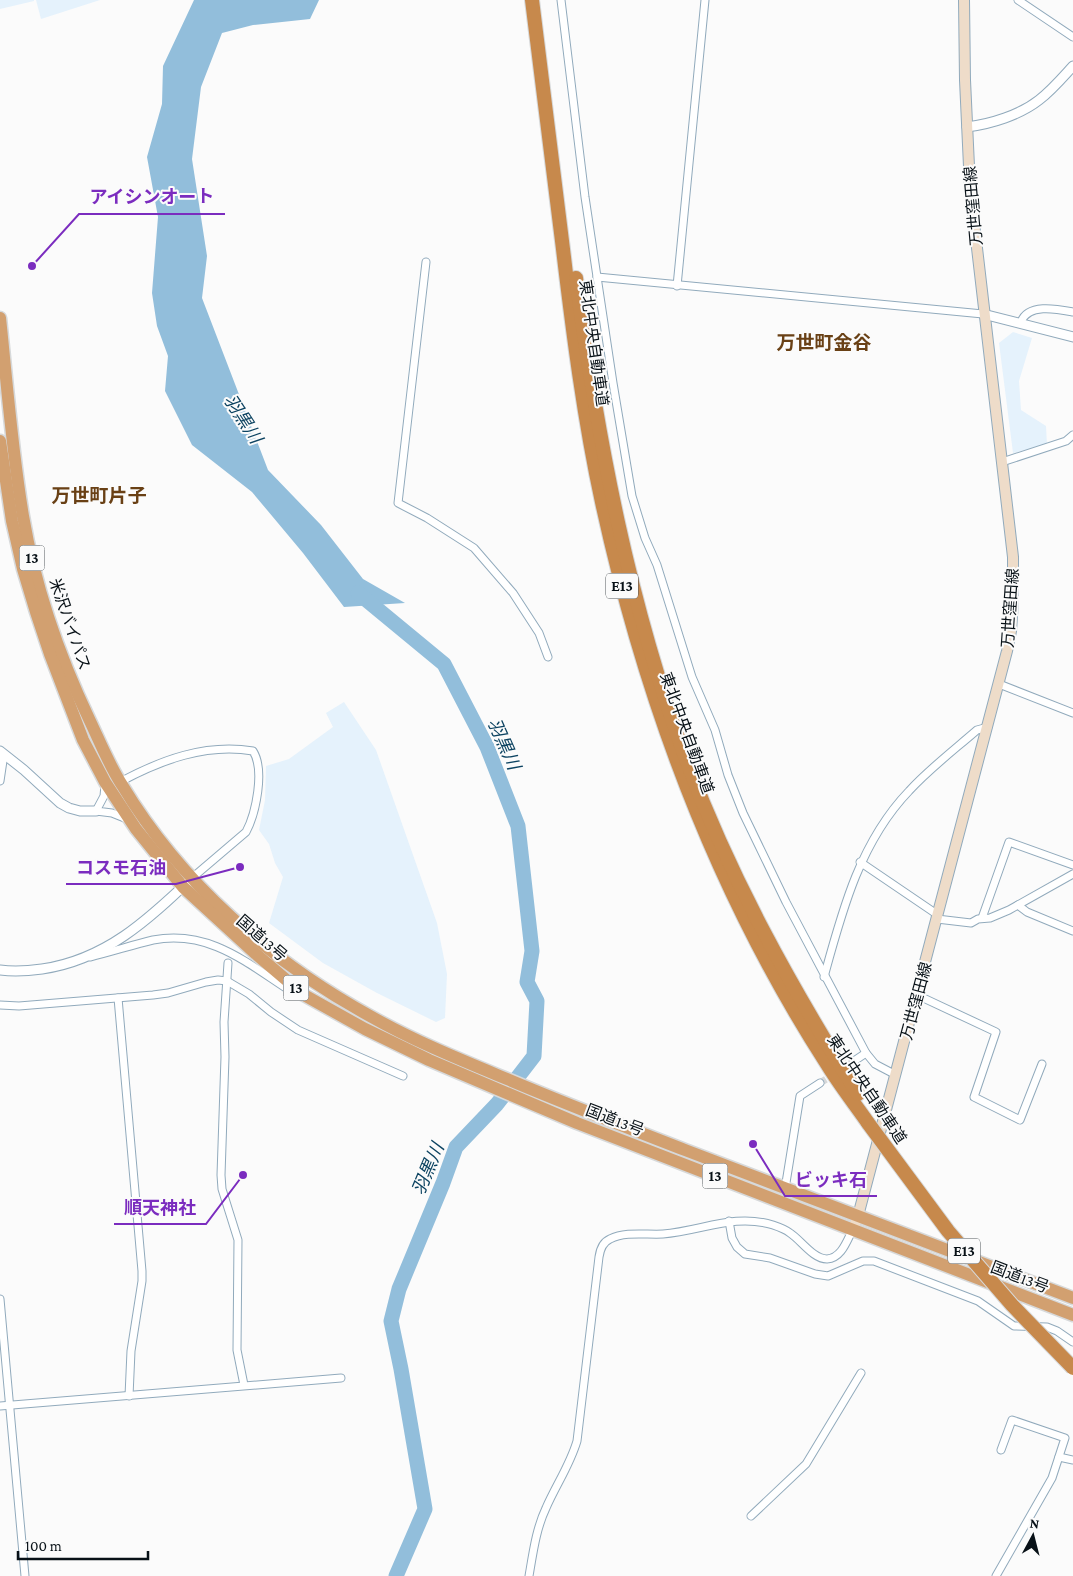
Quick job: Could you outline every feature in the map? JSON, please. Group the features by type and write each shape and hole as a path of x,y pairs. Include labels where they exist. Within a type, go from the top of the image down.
{"highway":[{"name":"東北中央自動車道","path":"532,0 570,305 601,499 619,577 640,653 676,760 705,832 766,961 827,1064 955,1228 1018,1300 1073,1357"},
{"name":"東北中央自動車道","path":"540,0 578,292 599,430 628,572 651,652 686,759 714,829 775,956 904,1174 948,1231 1012,1306 1073,1368"},
{"name":"米沢バイパス","path":"0,318 15,465 24,520 44,605 74,688 120,782 188,883"},
{"name":"米沢バイパス","path":"0,441 12,521 23,569 50,654 83,740 105,782 131,821 188,883"},
{"name":"国道13号","path":"188,883 275,970 304,995 365,1029 429,1060 580,1117 785,1189 1073,1298"},
{"name":"国道13号","path":"188,883 210,898 262,945 310,980 370,1016 434,1048 580,1117 853,1229 1073,1315"}],"main road":[{"name":"万世窪田線","path":"853,1229 938,917 1011,631 1013,557 983,314 970,188 966,127 964,0"}],"street":[{"path":"561,0 585,197 597,277 632,496 645,538 657,565 692,676 715,730 728,775 764,858 824,977 866,1053 874,1064 896,1075"},
{"path":"676,286 705,0"},
{"path":"1018,0 1073,36"},
{"path":"966,127 994,121 1026,108 1038,101 1073,66"},
{"path":"426,262 398,503 427,518 474,548 513,593 539,634 548,657"},
{"path":"597,277 983,314 1021,322 1073,337"},
{"path":"1021,322 1023,316 1029,311 1061,310 1073,312"},
{"path":"1002,462 1066,441 1073,435"},
{"path":"999,684 1073,713"},
{"path":"824,977 834,940 860,862 878,830 908,792 978,730 988,727"},
{"path":"86,958 126,935 246,832 251,823 259,786 257,758 253,751 239,749 184,754 120,782"},
{"path":"0,781 2,753"},
{"path":"2,753 60,803 69,808 80,811 112,813 131,821"},
{"path":"96,811 104,796 105,782"},
{"path":"982,918 1009,842 1073,865"},
{"path":"860,862 938,917 971,923 982,918 990,918 1018,905 1073,874"},
{"path":"1018,905 1027,912 1073,931"},
{"path":"0,970 28,971 69,964 154,940 185,939 201,941 225,949 295,994 318,1004"},
{"path":"228,963 224,1022 225,1067 221,1175 222,1189 238,1240 237,1350 244,1385"},
{"path":"0,1005 19,1006 168,993 206,982 227,981 249,994 298,1030 403,1076"},
{"path":"917,995 996,1032 974,1097 1020,1120 1042,1064"},
{"path":"118,998 142,1270 131,1351 130,1396"},
{"path":"854,1061 866,1053"},
{"path":"785,1189 800,1096 820,1082"},
{"path":"529,1576 541,1522 567,1468 577,1441 601,1248 608,1240 618,1236 663,1234 729,1221 745,1220 774,1225 790,1232 808,1249 824,1259 838,1255 853,1229"},
{"path":"729,1221 732,1238 745,1254 770,1258 804,1271 828,1276 863,1261 874,1261 978,1301 1014,1326 1047,1327 1057,1330 1073,1342"},
{"path":"0,1299 25,1576"},
{"path":"751,1516 806,1464 861,1373"},
{"path":"0,1406 341,1378"},
{"path":"996,1576 1052,1478 1065,1438 1012,1420 1001,1450"},
{"path":"1059,1457 1073,1460"}],"shaded area":[{"path":"0,0 34,0 34,1 0,9"},
{"path":"36,0 100,0 41,19"},
{"path":"1013,332 1032,338 1019,381 1021,410 1046,426 1047,445 1013,453 999,343"},
{"path":"344,702 376,750 437,923 447,974 445,1018 436,1022 377,993 323,963 269,923 283,877 275,863 269,844 259,830 265,800 266,766 289,759 333,727 326,713"}],"water":[{"path":"194,0 319,0 310,19 253,25 222,33 201,87 192,159 207,256 202,298 268,470 321,525 363,579 405,603 344,607 303,553 252,492 192,445 165,391 168,356 157,326 152,293 158,217 147,157 162,104 163,66"}],"waterway":[{"name":"羽黒川","path":"358,593 444,664 487,747 518,826 532,951 527,982 537,1001 534,1056 497,1104 456,1147 399,1289 391,1321 425,1509 396,1576"}],"tunnel":[{"path":"820,1083 854,1061"}],"place":[{"name":"アイシンオート","path":"32,266"},
{"name":"コスモ石油","path":"240,867"},
{"name":"ビッキ石","path":"753,1144"},
{"name":"順天神社","path":"243,1175"}],"district":[{"name":"万世町金谷","path":"824,342"},
{"name":"万世町片子","path":"99,495"}]}
